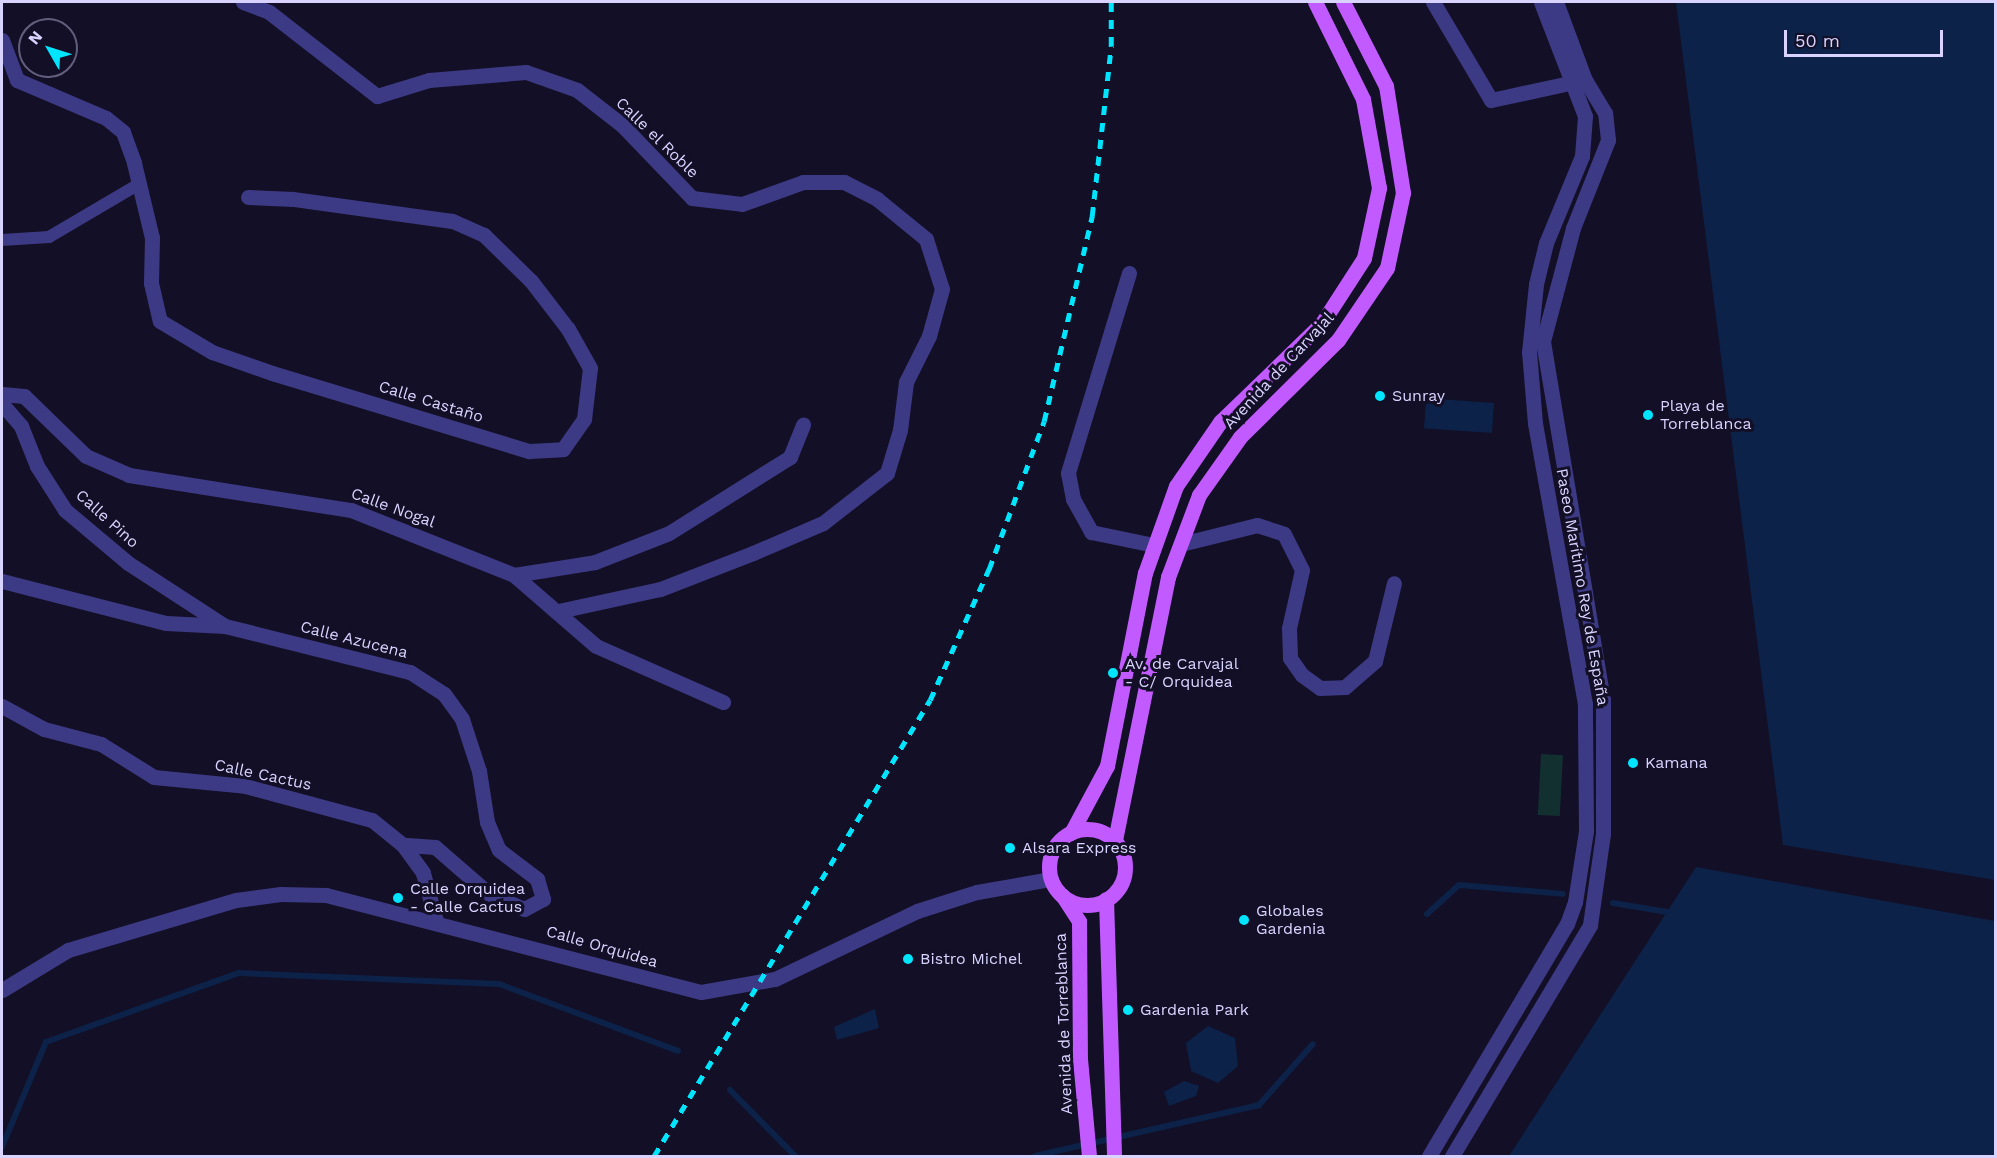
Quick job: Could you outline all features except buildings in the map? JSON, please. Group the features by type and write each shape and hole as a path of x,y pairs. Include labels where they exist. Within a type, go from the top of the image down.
{"main road":[{"name":"Avenida de Carvajal","path":"1071,832 1107,766 1145,573 1176,486 1220,422 1322,323 1364,258 1379,188 1363,99 1315,2"},
{"name":"Avenida de Carvajal","path":"1115,840 1168,577 1199,495 1240,437 1338,340 1387,268 1403,193 1388,97 1343,2"},
{"path":"1094,829 1115,840 1125,860 1125,872 1115,892 1106,899 1083,904 1062,895 1051,879 1050,857 1055,847 1071,832 1094,829"},
{"name":"Avenida de Torreblanca","path":"1062,895 1079,921 1080,1059 1089,1156"},
{"path":"1106,899 1114,1156"}],"street":[{"name":"Calle el Roble","path":"243,2 269,12 377,96 429,80 526,72 577,90 622,125 692,198 742,204 803,182 844,182 877,199 926,239 942,289 929,336 906,382 900,430 887,473 823,523 753,553 660,589 559,610"},
{"path":"1433,2 1491,100 1574,82"},
{"name":"Paseo Marítimo Rey de España","path":"1429,1156 1567,924 1575,902 1586,831 1585,704 1535,423 1529,352 1536,284 1546,243 1582,156 1585,116 1574,82 1541,2"},
{"path":"1452,1156 1590,924 1604,834 1603,700 1543,341 1573,228 1608,140 1605,113 1585,81 1557,2"},
{"name":"Calle Castaño","path":"2,40 17,80 106,118 123,132 152,238 151,283 159,321 213,352 272,373 529,451 563,449 584,419 590,368 568,329 531,281 484,235 452,221 293,199 248,197"},
{"path":"1129,273 1068,472 1073,499 1091,532 1154,545"},
{"name":"Calle Nogal","path":"2,394 24,396 86,456 129,475 351,510 514,575 559,610 596,646 723,702"},
{"name":"Calle Pino","path":"2,404 21,426 37,466 65,510 128,563 225,626"},
{"path":"514,575 596,562 669,533 790,457 802,424"},
{"path":"1181,544 1257,525 1284,534 1302,570 1289,628 1290,658 1302,675 1320,688 1344,687 1375,661 1394,584"},
{"name":"Calle Azucena","path":"2,581 165,623 225,626 410,672 444,694 462,719 479,771 487,822 499,850 537,879 543,899 524,909 488,893 435,847 403,845"},
{"name":"Calle Cactus","path":"2,706 44,729 101,744 154,777 245,786 372,820 403,845 423,873 436,921"},
{"name":"Calle Orquidea","path":"2,990 68,950 237,900 282,894 326,895 436,921 701,992 775,979 916,912 977,892 1051,879"}],"lane":[{"path":"2,240 49,237 139,184"}],"green space":[{"path":"1541,754 1563,755 1560,816 1538,815"}],"water":[{"path":"1676,2 1995,2 1995,880 1783,845"},
{"path":"1426,398 1494,403 1492,433 1424,428"},
{"path":"1696,867 1995,921 1995,1156 1509,1156"},
{"path":"875,1009 879,1028 837,1040 834,1027"},
{"path":"1208,1026 1235,1038 1238,1066 1218,1083 1191,1071 1186,1043"},
{"path":"1184,1081 1199,1086 1196,1096 1169,1106 1164,1092"}],"waterway":[{"path":"1427,914 1459,885 1563,894"},
{"path":"1613,903 1667,912"},
{"path":"2,1147 46,1042 239,973 499,984 678,1051"},
{"path":"1035,1156 1259,1105 1313,1044"},
{"path":"730,1090 795,1156"}],"railway":[{"path":"654,1156 930,700 989,569 1044,421 1092,216 1111,46 1111,2"}],"place":[{"name":"Sunray","path":"1380,396"},
{"name":"Playa de Torreblanca","path":"1648,415"},
{"name":"Av. de Carvajal - C/ Orquidea","path":"1113,673"},
{"name":"Kamana","path":"1633,763"},
{"name":"Alsara Express","path":"1010,848"},
{"name":"Calle Orquidea - Calle Cactus","path":"398,898"},
{"name":"Globales Gardenia","path":"1244,920"},
{"name":"Bistro Michel","path":"908,959"},
{"name":"Gardenia Park","path":"1128,1010"}]}
